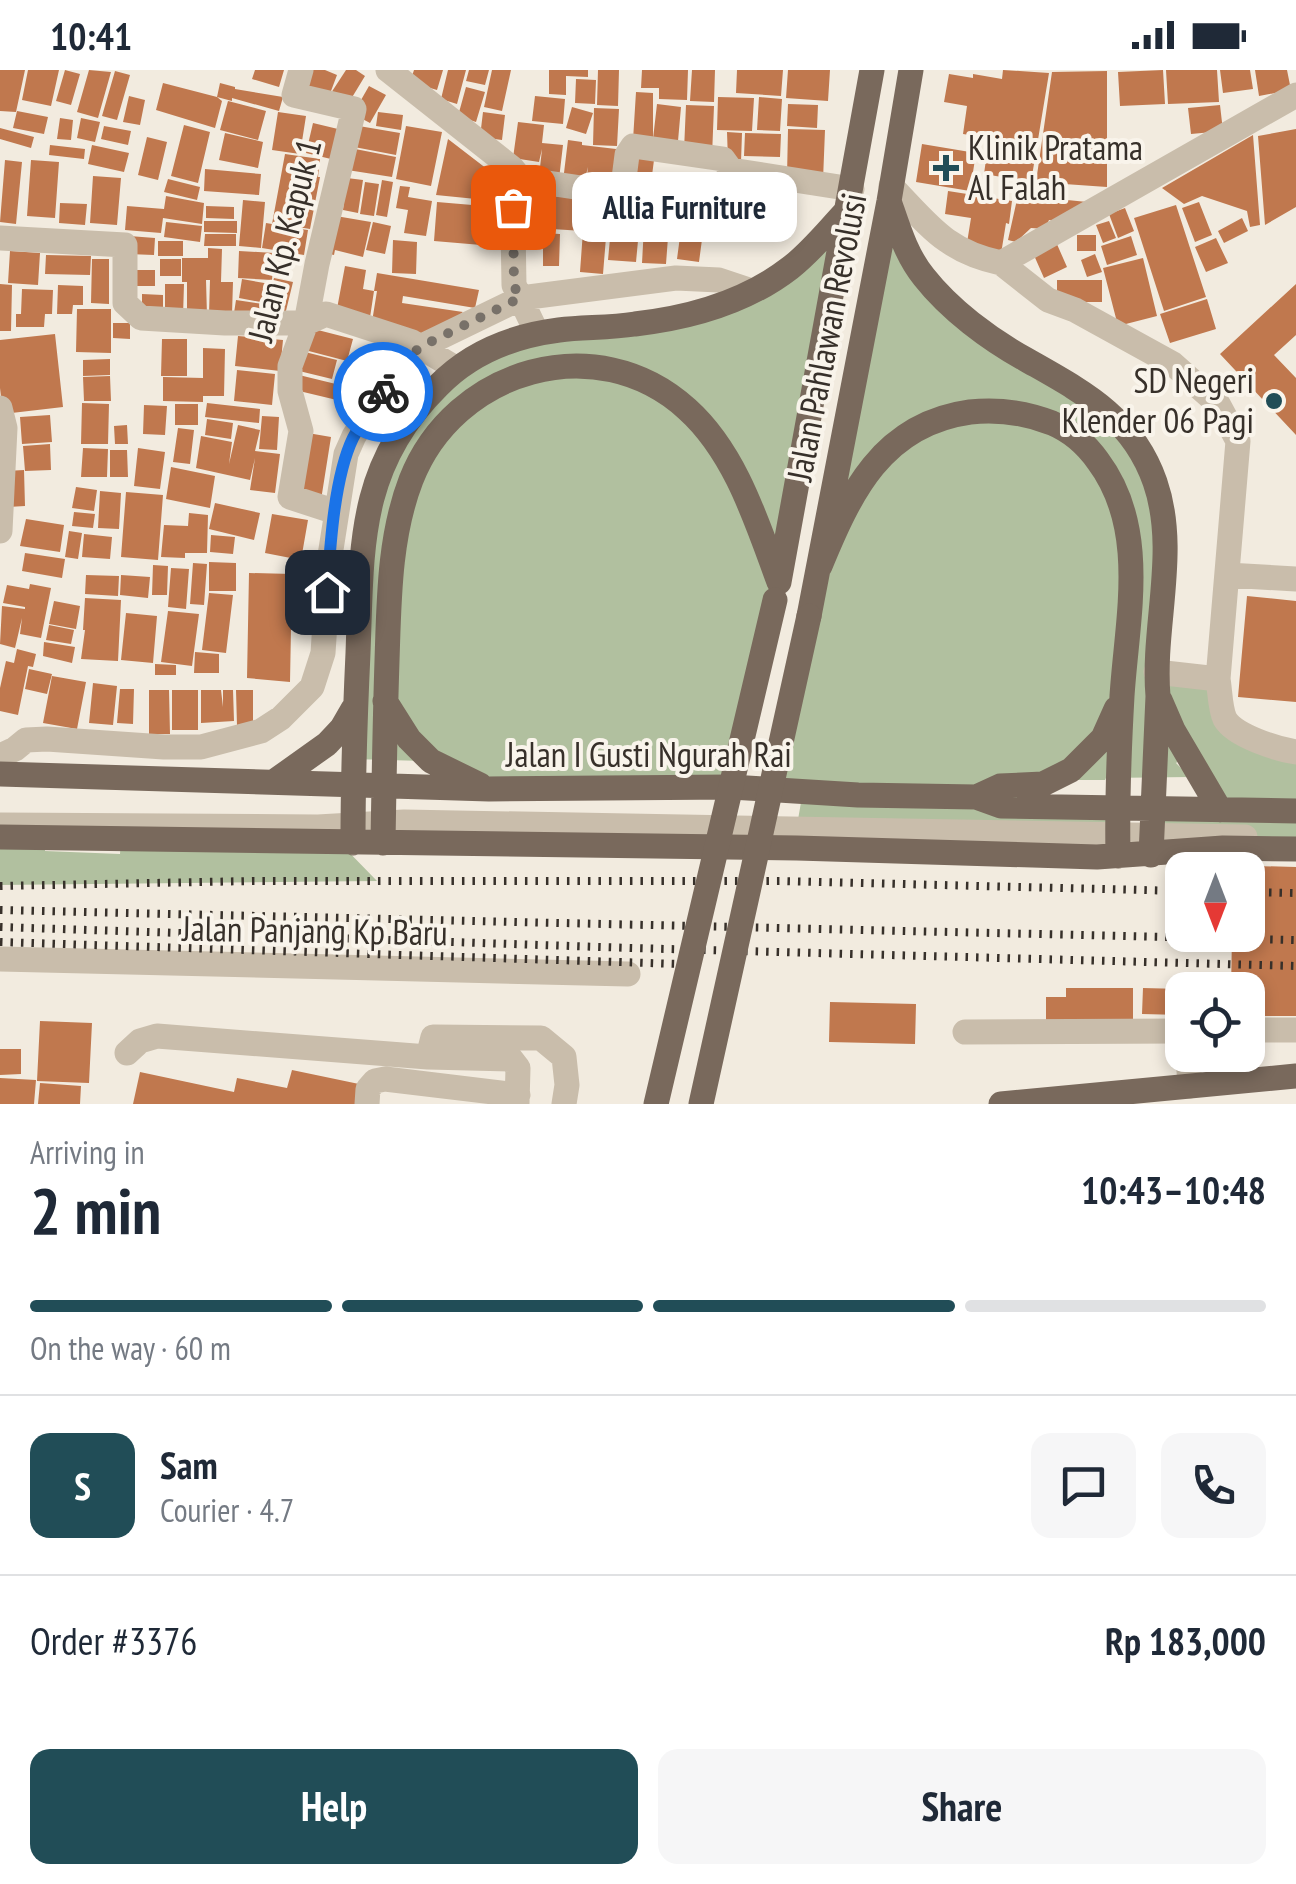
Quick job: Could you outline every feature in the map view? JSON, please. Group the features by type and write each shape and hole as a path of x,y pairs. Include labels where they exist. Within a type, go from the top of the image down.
{"main road":[{"name":"Jalan Pahlawan Revolusi","path":"656,1104 777,591 872,70"},
{"name":"Jalan Pahlawan Revolusi","path":"701,1104 810,616 911,70"},
{"path":"890,193 914,264 936,291 996,341 1100,404 1118,420 1154,480 1164,523 1165,552 1151,833"},
{"path":"353,834 362,561 373,492 387,454 410,416 443,380 500,342 538,333 654,321 702,310 752,291 790,268 850,199"},
{"path":"383,833 388,613 402,509 424,454 452,419 476,399 515,376 560,366 588,367 639,379 664,390 690,412 720,448 745,496 777,591"},
{"path":"0,837 383,833 1097,857 1118,845 1116,808 1130,569 1122,502 1088,447 1061,427 1024,414 982,411 945,418 914,430 887,450 866,474 846,506 820,566"},
{"path":"1157,684 1173,730 1220,810"},
{"path":"976,798 1000,786 1043,784 1071,770 1107,732 1122,695"},
{"path":"385,701 409,740 431,761 489,789"},
{"path":"275,781 327,744 356,704"},
{"name":"Jalan I Gusti Ngurah Rai","path":"0,774 489,789 731,787 976,798 1001,806 1116,808 1151,833 1223,848 1296,849"},
{"name":"Jalan I Gusti Ngurah Rai","path":"1151,833 1220,810 1296,812"},
{"path":"1000,1104 1296,1076"}],"street":[{"name":"Jalan Kp. Kapuk 1","path":"301,70 294,96 354,109 306,323 290,366 290,391 301,431 290,496 336,512"},
{"path":"388,70 512,168 520,179 622,194 627,154 633,146 723,159 732,170 850,199"},
{"path":"1001,264 1294,98"},
{"path":"512,168 514,286 538,333"},
{"path":"890,193 957,249 1001,264 1048,300 1075,310 1173,364 1218,404 1238,441 1218,679 1225,718 1243,735 1296,752"},
{"path":"0,238 125,245 125,304 141,318 224,324 306,323 326,314 412,342 457,369"},
{"path":"0,756 26,740 201,746 261,731 281,718 312,687 323,653 329,562 346,454 398,368 420,347 520,298 676,278 718,280 752,291"},
{"path":"0,408 5,428 0,531"},
{"path":"329,562 362,561"},
{"path":"1228,574 1296,579"},
{"path":"1157,684 1218,679"},
{"path":"0,825 318,827 353,834"},
{"path":"1118,845 1151,833 1296,838"},
{"name":"Jalan Panjang Kp Baru","path":"0,959 628,974"},
{"path":"1265,1030 1296,1030"},
{"path":"965,1032 1165,1031"},
{"path":"127,1053 140,1042 157,1036 428,1057 511,1059 518,1068 517,1100 385,1079 375,1081 368,1089 367,1104"},
{"path":"428,1057 433,1037 541,1038 564,1057 564,1104"},
{"path":"1189,1072 1190,1086"}],"green space":[{"path":"889,201 925,279 1078,388 1154,480 1156,672 1218,679 1225,718 1296,752 1296,838 1151,835 1151,809 1219,810 1187,754 1176,763 1190,777 1000,786 1116,808 1117,834 796,831 803,791 771,789"},
{"path":"848,209 731,787 489,789 423,761 353,759 380,469 483,352 737,298"},
{"path":"121,838 339,842 377,881 0,885 0,839 45,839 45,851 120,854"}],"building":[{"path":"0,70 25,70 16,112 0,111"},
{"path":"28,70 59,70 51,106 22,100"},
{"path":"65,70 80,74 71,105 56,101"},
{"path":"89,70 111,72 98,118 77,112"},
{"path":"255,70 284,70 279,87 252,79"},
{"path":"304,70 325,70 337,75 328,99 296,90"},
{"path":"346,70 356,70 365,76 348,104 331,93"},
{"path":"414,70 443,70 437,90 410,82"},
{"path":"448,70 466,70 457,104 441,99"},
{"path":"469,70 489,70 485,85 466,81"},
{"path":"492,70 511,70 502,111 484,107"},
{"path":"549,70 588,70 588,77 566,76 566,95 549,94"},
{"path":"598,70 619,70 618,106 597,105"},
{"path":"642,70 688,70 687,100 659,99 659,88 641,88"},
{"path":"692,70 715,70 714,102 690,101"},
{"path":"737,70 783,70 781,96 736,93"},
{"path":"788,70 830,70 828,101 786,98"},
{"path":"1003,70 1049,73 1031,182 984,174 989,138 963,134 967,106 944,102 949,74 1002,79"},
{"path":"1163,70 1165,104 1120,106 1118,72"},
{"path":"1166,70 1217,70 1219,102 1168,104"},
{"path":"1220,70 1250,70 1253,89 1223,93"},
{"path":"1255,70 1287,70 1291,90 1259,96"},
{"path":"115,71 130,75 117,120 102,116"},
{"path":"1107,71 1107,187 1036,182 1052,72"},
{"path":"576,79 596,80 595,104 575,103"},
{"path":"163,83 222,101 215,128 156,110"},
{"path":"220,83 283,97 279,111 217,97"},
{"path":"369,86 386,95 370,123 353,114"},
{"path":"466,87 485,92 476,122 458,116"},
{"path":"636,92 653,93 653,141 633,140"},
{"path":"129,96 145,100 140,125 123,122"},
{"path":"535,96 565,99 563,124 532,121"},
{"path":"718,97 754,98 752,131 717,130"},
{"path":"759,97 782,99 780,131 757,130"},
{"path":"228,101 266,111 258,140 220,130"},
{"path":"657,104 681,107 678,141 653,139"},
{"path":"788,104 818,105 817,128 787,126"},
{"path":"686,105 714,106 712,156 684,150"},
{"path":"1220,105 1223,131 1191,134 1188,108"},
{"path":"572,107 593,113 586,134 566,128"},
{"path":"594,108 619,109 617,146 593,145"},
{"path":"17,111 48,117 44,134 13,128"},
{"path":"278,112 306,116 300,154 272,150"},
{"path":"378,112 403,115 401,130 376,126"},
{"path":"483,112 505,115 502,140 480,137"},
{"path":"60,118 73,120 71,140 57,139"},
{"path":"81,118 100,122 95,142 77,138"},
{"path":"518,122 544,125 542,143 563,145 559,179 539,177 542,149 539,162 513,158"},
{"path":"313,123 338,129 331,159 306,153"},
{"path":"184,125 210,132 198,183 171,176"},
{"path":"353,125 400,133 396,155 349,146"},
{"path":"104,126 131,131 128,145 101,139"},
{"path":"406,126 442,132 431,186 396,179"},
{"path":"0,128 34,137 31,148 0,139"},
{"path":"788,129 825,130 823,180 787,176"},
{"path":"1296,129 1296,207 1265,225 1258,136"},
{"path":"727,132 742,133 741,162 728,161"},
{"path":"225,133 263,142 258,168 219,160"},
{"path":"745,133 781,134 780,157 744,156"},
{"path":"1253,135 1260,225 1250,227 1247,211 1202,196 1184,204 1162,188"},
{"path":"147,137 167,142 158,180 138,175"},
{"path":"448,139 487,169 486,200 436,195"},
{"path":"568,140 616,149 612,188 586,184 588,167 584,183 563,181"},
{"name":"Klinik Pratama Al Falah","path":"922,144 976,153 970,191 916,182"},
{"path":"50,145 85,149 84,159 49,155"},
{"path":"92,145 129,153 124,172 88,164"},
{"path":"345,147 396,157 392,177 341,169"},
{"path":"285,154 320,159 310,229 286,225 308,230 304,255 262,248 266,223 272,224"},
{"path":"630,158 654,160 650,191 624,188"},
{"path":"5,160 22,162 16,224 0,222"},
{"path":"31,160 59,162 55,218 27,216"},
{"path":"205,169 261,174 259,195 204,191"},
{"path":"93,176 121,178 117,225 90,223"},
{"path":"347,178 363,180 358,213 343,210"},
{"path":"168,179 200,187 197,200 164,192"},
{"path":"382,180 393,182 387,217 376,215"},
{"path":"365,182 379,184 374,216 360,214"},
{"path":"713,183 739,186 733,229 708,225"},
{"path":"741,184 786,189 784,213 738,207"},
{"path":"400,186 410,187 408,197 432,201 426,236 404,233 408,210 396,208"},
{"path":"948,191 1012,201 1001,254 966,249 971,218 945,214"},
{"path":"528,193 552,195 550,229 526,228"},
{"path":"1018,195 1087,202 1066,222 1049,220 1045,229 1031,228 1016,242 1008,240"},
{"path":"166,196 204,203 202,224 163,218 161,233 125,230 127,206 164,209"},
{"path":"554,196 585,199 584,211 608,213 603,274 580,272 583,231 552,229"},
{"path":"243,200 265,202 261,248 239,246"},
{"path":"437,202 496,207 493,246 434,241"},
{"path":"1199,202 1212,235 1195,242 1182,208"},
{"path":"60,203 87,204 85,225 59,223"},
{"path":"613,204 642,207 641,228 611,226"},
{"path":"1176,205 1206,297 1164,311 1134,218"},
{"path":"206,206 234,207 234,219 206,218"},
{"path":"1125,208 1134,231 1118,238 1109,214"},
{"path":"645,209 670,211 666,264 642,263"},
{"path":"737,209 773,214 771,237 735,233"},
{"path":"683,214 705,217 699,262 677,259"},
{"path":"330,215 371,222 363,257 335,250 334,255 321,252"},
{"path":"1242,218 1248,231 1224,243 1218,231"},
{"path":"204,221 237,221 237,233 204,232"},
{"path":"1109,221 1116,238 1103,243 1096,225"},
{"path":"166,222 202,226 200,242 164,237"},
{"path":"373,222 391,226 385,254 366,250"},
{"path":"611,228 639,230 636,262 608,260"},
{"path":"543,233 560,234 559,266 543,266"},
{"path":"205,234 236,234 236,246 204,246"},
{"path":"1077,235 1096,235 1096,251 1077,251"},
{"path":"129,236 155,238 154,255 128,254"},
{"path":"1131,236 1137,255 1107,265 1101,246"},
{"path":"1216,238 1228,263 1206,272 1195,247"},
{"path":"393,240 417,242 416,274 392,273"},
{"path":"158,241 183,241 183,256 158,256"},
{"path":"1056,242 1067,267 1044,278 1033,253"},
{"path":"208,248 222,249 221,282 233,282 232,314 209,314 210,280 206,280 207,316 187,316 182,258 208,258"},
{"path":"10,251 40,253 38,285 8,283"},
{"path":"239,251 274,253 272,280 238,278"},
{"path":"1095,254 1102,272 1087,277 1081,260"},
{"path":"46,255 91,256 90,275 45,274"},
{"path":"1143,258 1157,316 1118,326 1103,268"},
{"path":"92,259 109,259 109,304 91,303"},
{"path":"160,259 181,259 181,276 160,276"},
{"path":"345,266 366,270 363,289 374,291 369,324 336,314"},
{"path":"130,270 155,270 155,286 130,286"},
{"path":"377,273 479,290 475,308 403,296 402,303 463,312 434,335 371,328"},
{"path":"274,278 293,282 284,319 265,314"},
{"path":"242,279 270,284 266,303 239,298"},
{"path":"1057,280 1102,280 1102,302 1057,302"},
{"path":"0,284 12,285 11,331 0,331"},
{"path":"165,284 184,284 183,316 165,316"},
{"name":"SD Negeri Klender 06 Pagi","path":"1296,284 1296,335 1274,355 1296,378 1296,435 1220,354"},
{"path":"58,285 83,286 83,305 73,305 72,314 57,314"},
{"path":"22,289 53,290 52,314 45,314 44,327 16,327"},
{"path":"142,294 163,295 163,312 142,312"},
{"path":"1207,299 1216,329 1170,343 1160,314"},
{"path":"236,300 263,304 262,316 234,313"},
{"path":"77,309 111,309 111,353 76,352"},
{"path":"113,323 130,323 130,339 113,338"},
{"path":"306,327 353,339 347,361 301,349"},
{"path":"55,334 63,407 3,414 0,340"},
{"path":"238,336 283,340 280,371 235,366"},
{"path":"162,339 187,339 187,376 161,376"},
{"path":"203,348 225,349 224,396 203,396 203,402 163,401 163,377 203,378"},
{"path":"301,351 337,360 332,379 295,370"},
{"path":"110,359 110,375 83,376 83,360"},
{"path":"237,370 275,374 272,405 234,401"},
{"path":"299,375 344,386 341,401 295,390"},
{"path":"110,376 111,401 84,401 83,377"},
{"path":"82,403 109,404 108,444 81,444"},
{"path":"207,403 260,409 259,423 205,417"},
{"path":"175,404 198,404 198,425 175,425"},
{"path":"144,405 167,406 165,435 143,434"},
{"path":"50,415 52,442 22,444 20,417"},
{"path":"262,416 279,417 277,450 259,449"},
{"path":"207,419 233,423 231,439 205,435"},
{"path":"127,425 128,444 115,444 114,426"},
{"path":"238,425 260,430 255,451 280,454 275,493 250,490 255,458 250,480 196,468 201,436 232,442 229,464"},
{"path":"178,428 194,430 190,464 173,462"},
{"path":"302,432 331,437 321,500 292,495"},
{"path":"50,444 51,470 25,471 23,446"},
{"path":"83,448 108,449 107,477 81,477"},
{"path":"138,448 165,452 160,489 134,486"},
{"path":"110,450 127,450 128,477 110,477"},
{"path":"171,467 215,476 210,508 166,499"},
{"path":"24,470 25,506 8,507 6,471"},
{"path":"76,487 97,490 94,511 72,508"},
{"path":"100,491 121,493 119,529 98,528"},
{"path":"126,492 163,495 158,560 121,557"},
{"path":"215,503 260,513 254,540 209,529"},
{"path":"74,512 95,514 93,528 72,526"},
{"path":"189,513 208,515 207,553 185,553 185,558 161,557 164,525 188,526"},
{"path":"272,514 308,520 301,560 265,553"},
{"path":"26,519 64,525 60,552 20,546"},
{"path":"69,531 82,533 78,559 65,557"},
{"path":"84,534 112,537 110,559 82,557"},
{"path":"211,535 235,537 233,554 210,552"},
{"path":"25,553 65,559 62,578 22,571"},
{"path":"209,562 236,563 236,591 209,591"},
{"path":"193,563 207,564 204,605 190,604"},
{"path":"153,565 168,566 167,595 152,595"},
{"path":"171,568 189,569 186,609 168,607"},
{"path":"249,573 292,574 290,682 247,678"},
{"path":"86,575 119,576 118,596 85,594"},
{"path":"121,575 150,577 148,598 120,595"},
{"path":"30,584 51,588 41,638 20,634 22,618 15,648 0,644 2,606 25,609 3,603 7,585 29,589"},
{"path":"209,593 233,595 226,653 202,650"},
{"path":"1247,596 1296,601 1296,702 1238,697"},
{"path":"85,598 121,600 118,661 81,659"},
{"path":"54,601 80,606 76,629 49,624"},
{"path":"168,611 199,614 192,666 161,662"},
{"path":"126,613 157,616 153,663 121,660"},
{"path":"49,625 74,630 71,644 46,640"},
{"path":"44,642 75,647 72,663 43,656"},
{"path":"17,649 36,654 33,667 28,666 18,715 0,711 6,661 14,663"},
{"path":"195,652 219,654 219,673 194,673"},
{"path":"155,664 176,665 176,675 155,675"},
{"path":"29,669 52,674 47,694 25,689"},
{"path":"52,676 86,682 77,729 43,723"},
{"path":"93,683 117,686 113,725 89,723"},
{"path":"120,689 134,689 133,724 117,723"},
{"path":"149,690 169,690 170,734 149,734"},
{"path":"172,690 198,690 198,730 172,730"},
{"path":"201,690 221,690 223,707 223,690 233,690 234,721 201,723"},
{"path":"236,690 253,690 253,726 237,726"},
{"path":"1265,866 1296,867 1296,1016 1265,1016 1265,972 1231,972 1232,952 1265,952"},
{"path":"1066,988 1133,988 1133,1020 1046,1020 1046,997 1066,997"},
{"path":"1143,988 1165,989 1165,1015 1142,1014"},
{"path":"830,1002 916,1004 915,1044 829,1042"},
{"path":"40,1021 92,1023 89,1083 37,1081"},
{"path":"0,1049 21,1049 21,1074 0,1075"},
{"path":"292,1070 359,1084 355,1104 133,1104 140,1072 234,1092 237,1078 287,1088"},
{"path":"0,1078 36,1080 34,1104 0,1104"},
{"path":"40,1083 81,1086 80,1104 38,1104"}],"railway":[{"path":"0,886 252,881 780,881 1165,891"},
{"path":"1265,892 1296,893"},
{"path":"0,910 1296,940"},
{"path":"0,927 1296,966"},
{"path":"0,942 680,964"}],"way so far":[{"path":"383,392 398,368 420,347 520,298 514,286 513,207"}],"place":[{"name":"Klinik Pratama Al Falah","path":"946,168"},
{"name":"Allia Furniture","path":"513,207"},
{"name":"SD Negeri Klender 06 Pagi","path":"1274,401"}],"route":[{"path":"327,592 346,454 383,392"}]}
